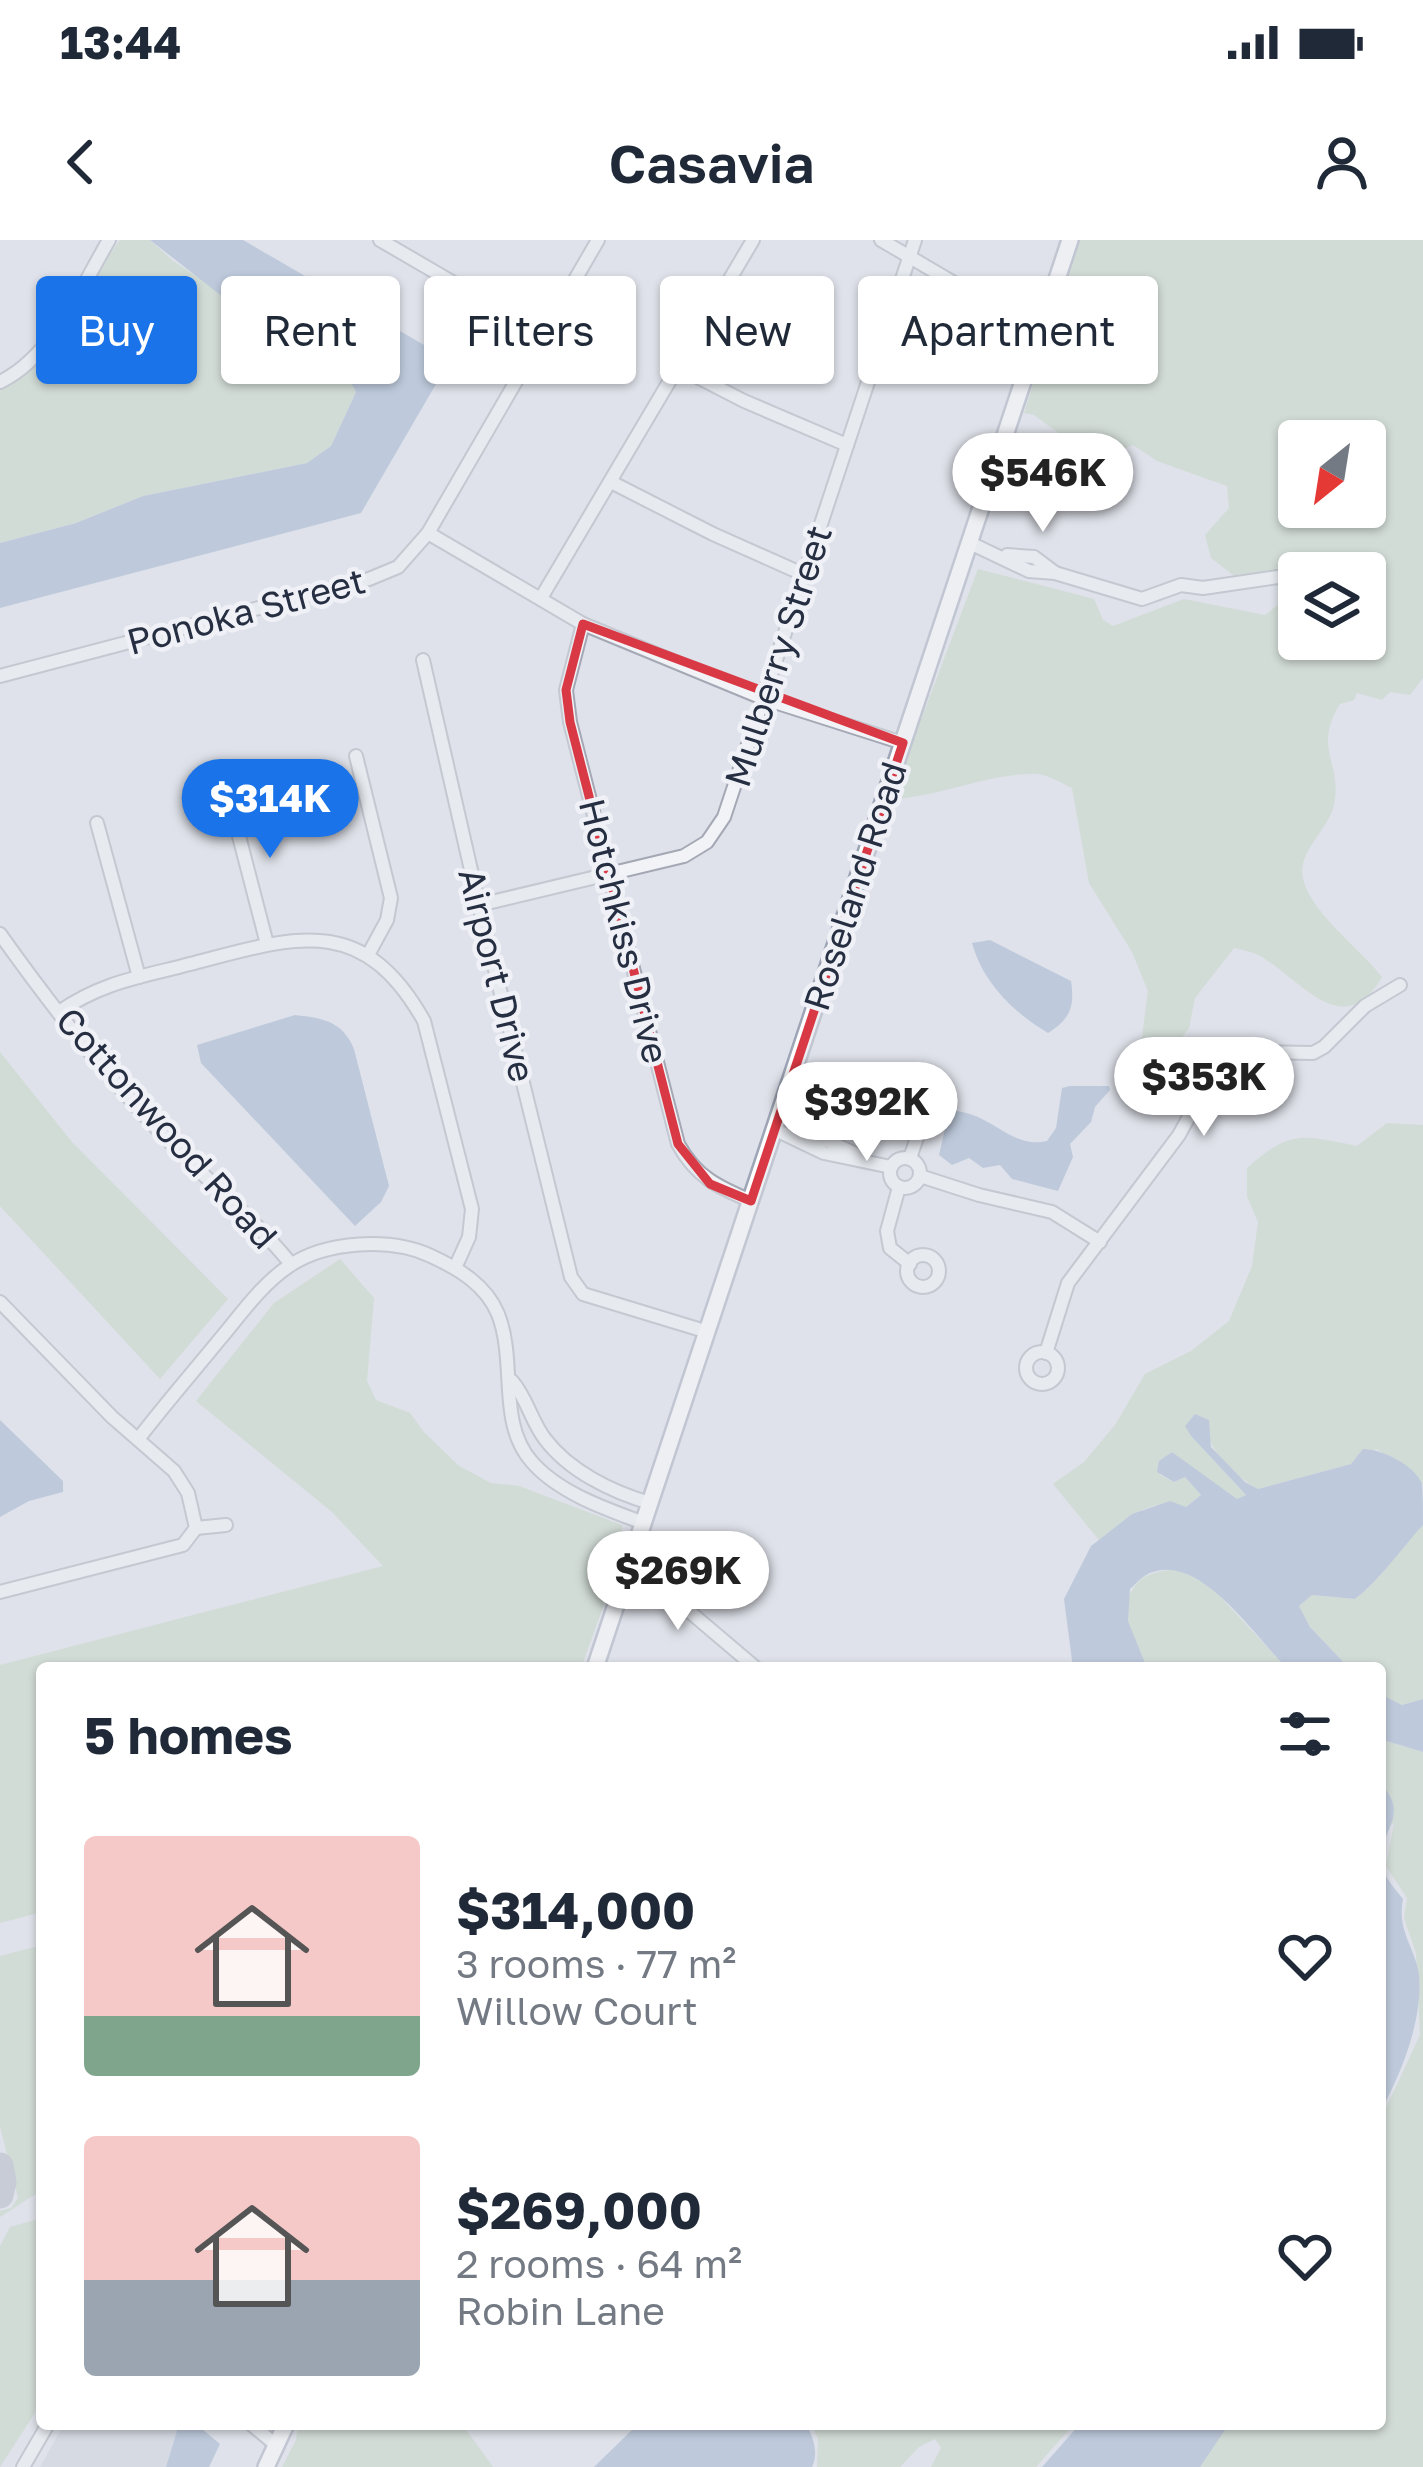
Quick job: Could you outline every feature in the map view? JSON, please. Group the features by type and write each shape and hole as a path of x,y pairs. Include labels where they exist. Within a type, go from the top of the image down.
{"main road":[{"name":"Roseland Road","path":"1058,276 1070,240"},
{"name":"Roseland Road","path":"598,1662 1022,384"},
{"path":"266,2467 283,2430"}],"street":[{"path":"0,382 44,345 109,240"},
{"path":"380,240 442,276"},
{"name":"Ponoka Street","path":"578,276 598,240"},
{"path":"732,276 753,240"},
{"path":"881,240 944,276"},
{"name":"Mulberry Street","path":"479,905 684,856 707,842 724,817 915,240"},
{"name":"Ponoka Street","path":"0,676 369,579 398,567 428,533 515,384"},
{"path":"541,598 668,384"},
{"path":"711,384 847,445"},
{"path":"611,482 806,575"},
{"path":"428,533 584,625 765,699 903,743"},
{"path":"970,543 998,554 1034,557 1055,572 1142,599 1181,585 1203,588 1278,577"},
{"name":"Hotchkiss Drive","path":"584,625 566,690 678,1144 690,1166 710,1184 751,1201"},
{"name":"Airport Drive","path":"423,660 479,905 577,1288 583,1294 708,1332"},
{"path":"356,756 392,898 387,920 368,956"},
{"path":"227,790 267,944"},
{"path":"97,823 139,977"},
{"name":"Cottonwood Road","path":"0,934 162,1134 291,1264"},
{"path":"59,1012 92,989 267,944 315,938 368,956 409,994 424,1022 472,1209 469,1237 455,1268"},
{"path":"1046,1353 1068,1283 1179,1135 1210,1078 1224,1067 1263,1052 1313,1053 1324,1048 1365,1006 1400,986"},
{"path":"910,1158 933,1091"},
{"path":"774,1129 891,1167"},
{"path":"910,1158 919,1166 920,1176 912,1187 899,1187 892,1181 891,1167 910,1158"},
{"path":"920,1176 1052,1212 1100,1242"},
{"path":"899,1187 887,1231 890,1248 910,1264"},
{"path":"139,1438 261,1290 291,1264 346,1246 385,1244 425,1253 476,1282 498,1315 512,1381 544,1439 598,1483 650,1503"},
{"path":"0,1302 97,1402 174,1471 188,1493 196,1528"},
{"path":"512,1381 506,1398 529,1460 553,1481 644,1523"},
{"path":"590,1501 598,1483"},
{"path":"0,1592 183,1545 196,1528 226,1525"},
{"path":"631,1562 748,1662"},
{"path":"23,2467 45,2430"},
{"path":"258,2430 277,2445"}],"highlighted area":[{"path":"583,624 903,743 751,1201 710,1184 678,1144 570,722 566,690"}],"shaded area":[{"path":"61,2430 177,2430 166,2467 40,2467"}],"green space":[{"path":"120,240 150,240 196,276 96,276"},
{"path":"1078,240 1423,240 1423,678 1410,695 1390,692 1382,700 1357,693 1354,700 1340,704 1328,745 1335,778 1334,805 1303,864 1303,878 1319,909 1382,977 1368,996 1353,1005 1323,1001 1262,957 1234,948 1195,998 1189,1028 1169,1055 1139,1060 1148,991 1132,952 1089,883 1072,788 1045,775 1018,775 891,799 978,569 1094,599 1103,620 1113,626 1184,599 1265,615 1278,605 1278,660 1386,660 1386,552 1278,552 1278,574 1237,578 1211,558 1205,535 1229,508 1227,486 1157,461 1133,445 1116,452 1087,454 1034,415 1024,413 1033,384 1158,384 1158,276 1067,276"},
{"path":"197,277 221,293 221,384 352,384 356,392 331,446 307,463 143,496 76,523 0,543 0,389 36,363 36,384 197,384"},
{"path":"0,1052 72,1142 228,1299 160,1379 0,1206"},
{"path":"1387,1123 1423,1125 1423,1485 1411,1470 1376,1449 1351,1464 1258,1489 1229,1467 1209,1437 1191,1436 1246,1495 1237,1500 1172,1452 1160,1475 1174,1482 1185,1477 1201,1495 1186,1507 1151,1507 1099,1540 1053,1484 1084,1462 1115,1425 1145,1374 1191,1351 1229,1321 1252,1266 1258,1222 1247,1196 1247,1168 1287,1141 1310,1138 1357,1146"},
{"path":"340,1259 374,1298 367,1381 376,1400 410,1413 459,1466 491,1483 519,1486 622,1525 620,1560 583,1662 36,1662 36,1914 0,1923 0,1665 383,1566 332,1512 196,1401 274,1303"},
{"path":"1423,1525 1423,1699 1402,1705 1386,1697 1386,1662 1343,1662 1310,1627 1298,1606 1312,1595 1355,1599"},
{"path":"1177,1569 1210,1586 1281,1662 1141,1662 1121,1617 1139,1581"},
{"path":"1386,1741 1423,1752 1423,2467 1160,2467 1184,2430 1386,2430 1386,2108 1420,2035 1416,1953 1404,1918 1407,1898 1386,1866 1394,1823 1386,1828"},
{"path":"36,1947 36,2194 0,2217 0,2211 11,2208 18,2198 0,2126 0,1956"},
{"path":"36,2220 36,2411 0,2467 0,2246 10,2227"},
{"path":"297,2430 466,2430 493,2467 282,2467"},
{"path":"814,2430 1069,2430 1036,2467 931,2467 941,2448 935,2439 919,2447 900,2467 817,2467"}],"water":[{"path":"150,240 243,240 305,276 221,276 221,295"},
{"path":"400,331 424,345 424,384 436,384 361,513 0,608 0,543 76,523 143,496 307,463 331,446 356,392 352,384 400,384"},
{"path":"990,940 1071,981 1069,1012 1048,1033 1011,1006 992,984 972,943"},
{"path":"295,1015 330,1023 344,1032 354,1049 389,1186 381,1202 355,1226 201,1063 197,1045"},
{"path":"1109,1086 1110,1090 1095,1107 1091,1122 1070,1144 1073,1157 1058,1191 1012,1179 1000,1165 983,1168 969,1158 952,1165 939,1155 946,1125 956,1111 1023,1140 1047,1141 1056,1128 1062,1088"},
{"path":"1195,1414 1209,1420 1211,1447 1258,1489 1351,1464 1363,1449 1397,1459 1418,1477 1423,1525 1381,1574 1355,1599 1312,1595 1299,1606 1310,1627 1343,1662 1282,1662 1226,1602 1190,1575 1172,1570 1150,1573 1130,1589 1128,1621 1145,1662 1072,1662 1064,1599 1091,1546 1132,1514 1170,1501 1186,1507 1201,1495 1185,1477 1174,1482 1157,1472 1159,1461 1172,1452 1237,1499 1246,1495 1185,1426"},
{"path":"0,1420 63,1481 63,1492 29,1501 0,1517"},
{"path":"1386,1697 1402,1705 1423,1699 1423,1752 1386,1741"},
{"path":"1386,1791 1393,1805 1386,1837"},
{"path":"1386,1875 1403,1899 1402,1921 1419,1974 1418,2009 1386,2100"},
{"path":"177,2430 203,2430 220,2444 209,2467 166,2467"},
{"path":"632,2430 808,2430 814,2445 812,2467 594,2467"},
{"path":"1075,2430 1225,2430 1200,2467 1042,2467"}],"taxiway":[{"path":"0,2166 0,2195"}]}
